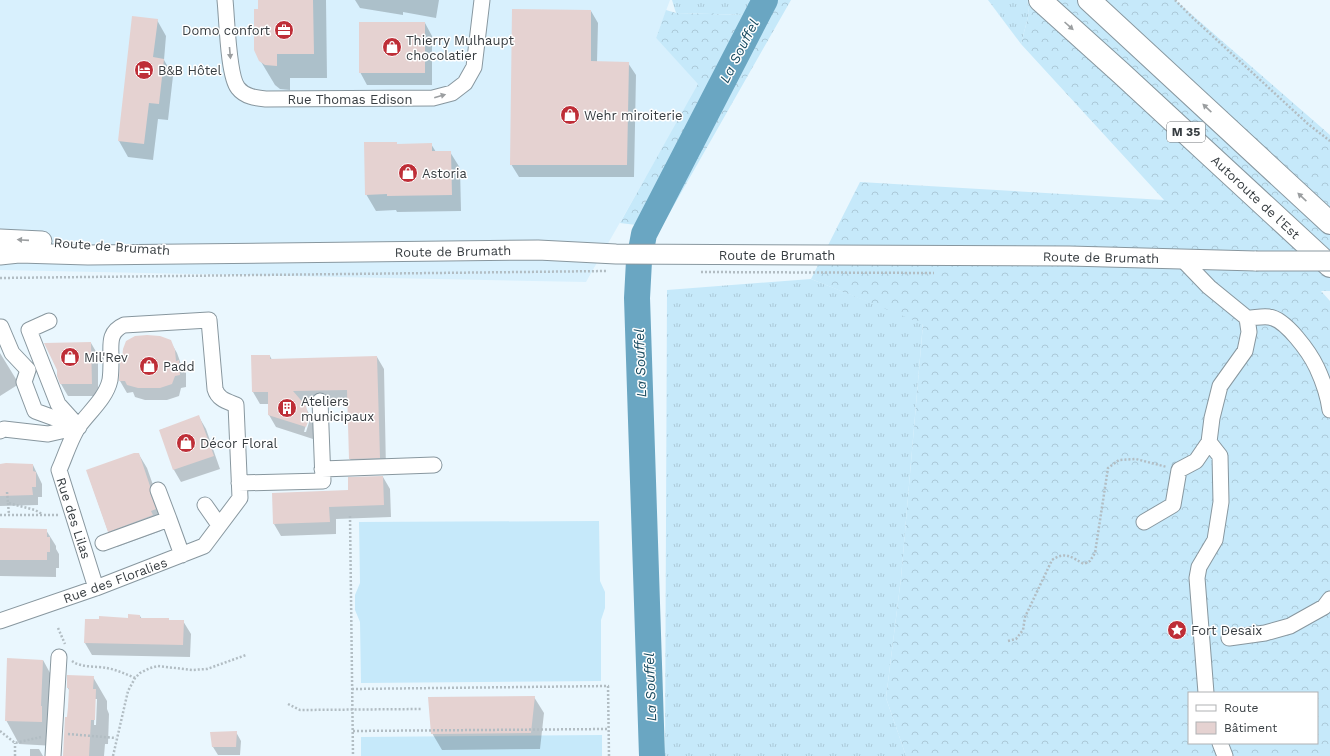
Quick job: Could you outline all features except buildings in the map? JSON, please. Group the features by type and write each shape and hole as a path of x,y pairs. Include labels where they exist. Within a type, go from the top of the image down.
{"highway":[{"name":"Autoroute de l’Est","path":"1040,0 1127,78 1330,266"},
{"name":"M 35","path":"1089,0 1330,223"}],"main road":[{"name":"Route de Brumath","path":"0,239 223,253"},
{"name":"Route de Brumath","path":"0,255 19,253 88,255 538,250 564,251 616,263 656,254 1069,256 1256,261 1330,261"}],"street":[{"name":"Rue Thomas Edison","path":"225,0 231,70 238,88 250,97 266,99 434,98 452,93 465,83 474,67 482,0"},
{"path":"1144,522 1173,505 1179,470 1196,461 1209,442 1212,418 1220,386 1245,351 1249,332 1247,318 1209,287 1182,259"},
{"path":"1247,318 1269,316 1280,321 1295,335 1316,367 1328,395 1330,410"},
{"name":"Rue des Lilas","path":"96,588 59,470 79,427 102,398 107,389 110,380 112,335 117,328 124,325 209,320 216,394 224,400 236,405 239,483"},
{"path":"49,321 30,330 58,404 79,427"},
{"path":"0,327 12,353 28,370 24,382 34,411 79,427"},
{"path":"239,483 323,481 320,401"},
{"path":"0,431 4,429 48,434 79,427"},
{"path":"1206,692 1197,578 1199,567 1215,540 1221,502 1220,456 1209,442"},
{"path":"322,469 434,465"},
{"name":"Rue des Floralies","path":"0,621 96,588 204,546 240,498 239,483"},
{"path":"158,490 182,555"},
{"path":"205,505 219,525"},
{"path":"103,543 168,519"},
{"path":"1229,638 1266,633 1290,626 1324,607 1330,600"},
{"path":"53,756 54,734 65,653"},
{"path":"1220,744 1225,756"}],"path":[{"path":"1175,0 1308,124 1330,141"},
{"path":"0,278 616,263"},
{"path":"1008,641 1016,639 1023,630 1025,617 1052,560 1059,555 1068,555 1084,564 1090,561 1095,553 1108,468 1119,460 1136,459 1179,470"},
{"path":"7,492 9,515"},
{"path":"8,503 35,510 42,515"},
{"path":"0,515 73,516"},
{"path":"350,516 353,756"},
{"path":"58,628 65,653 74,663 108,668 135,678"},
{"path":"113,756 128,691 135,678 140,673 158,666 192,670 207,669 246,655"},
{"path":"352,688 608,686 609,756"},
{"path":"288,704 300,710 422,709"},
{"path":"352,731 608,729"},
{"path":"0,732 15,743 54,734 116,738"},
{"path":"15,743 15,756"}],"shaded area":[{"path":"0,0 670,0 656,38 699,84 586,282 0,270"}],"green space":[{"path":"672,0 755,0 747,15 676,13"},
{"path":"755,0 791,0 661,228 620,223 698,84 656,38 666,10 676,13 746,15"},
{"path":"988,0 1027,0 1029,13 1021,44"},
{"path":"1027,0 1175,0 1330,135 1330,291 1321,291 1330,301 1330,756 906,756 886,698 901,578 923,324 811,279 860,182 1164,200 1021,44 1029,13"},
{"path":"811,279 923,323 901,578 886,698 906,756 665,756 667,290"},
{"path":"599,521 600,581 605,592 605,608 601,620 601,681 361,683 360,622 355,610 355,595 360,583 359,522"},
{"path":"602,735 602,756 361,756 361,737"}],"waterway":[{"name":"La Souffel","path":"652,756 637,298 639,261 644,234 765,0"}],"place":[{"name":"Domo confort","path":"284,30"},
{"name":"Thierry Mulhaupt chocolatier","path":"392,47"},
{"name":"B&B Hôtel","path":"144,70"},
{"name":"Wehr miroiterie","path":"570,115"},
{"name":"Astoria","path":"408,173"},
{"name":"Mil'Rev","path":"70,357"},
{"name":"Padd","path":"149,366"},
{"name":"Ateliers municipaux","path":"287,408"},
{"name":"Décor Floral","path":"186,443"},
{"name":"Fort Desaix","path":"1177,630"}]}
